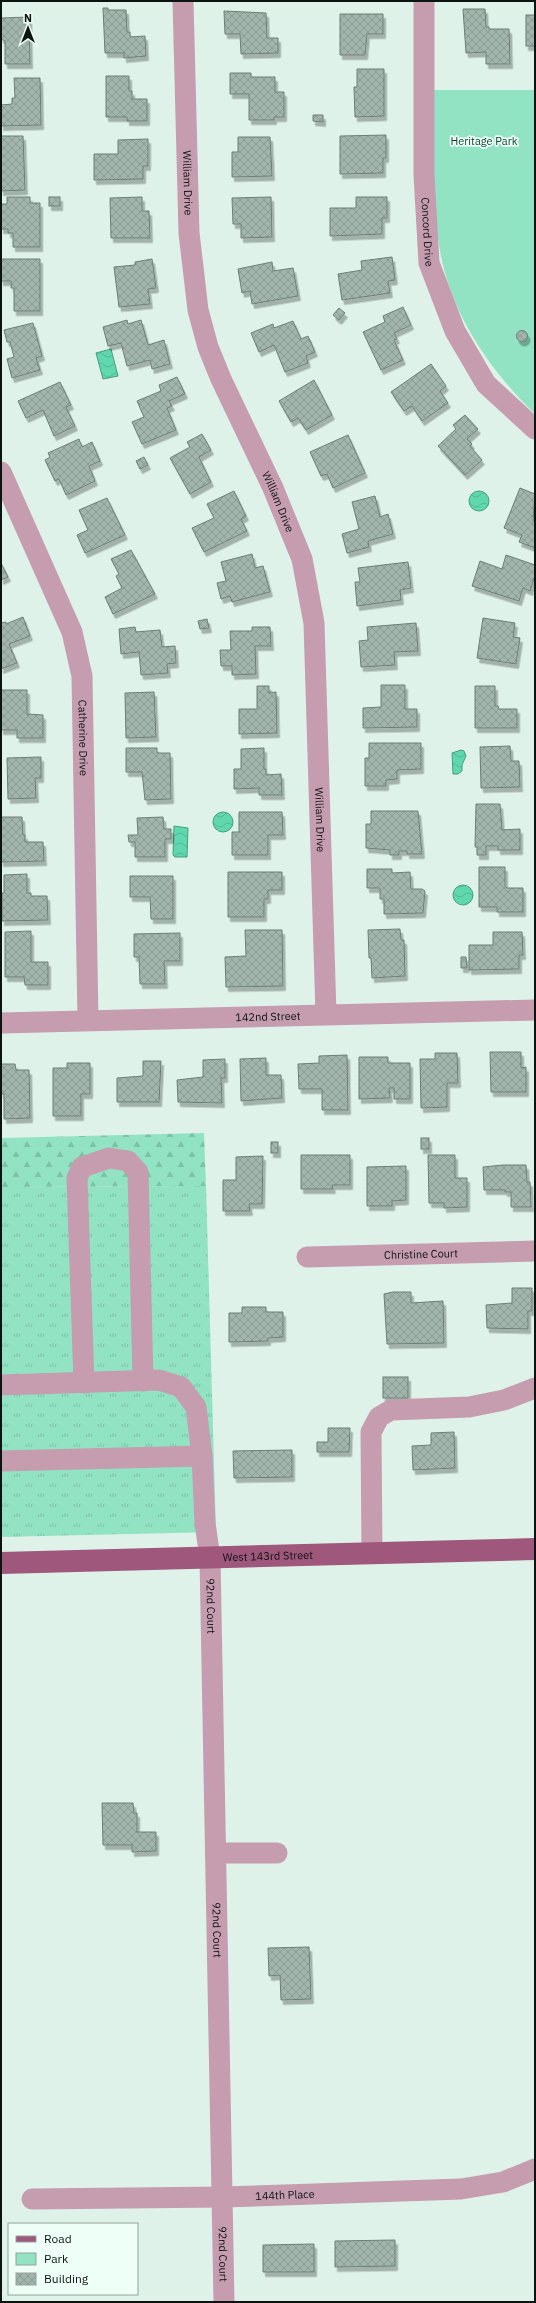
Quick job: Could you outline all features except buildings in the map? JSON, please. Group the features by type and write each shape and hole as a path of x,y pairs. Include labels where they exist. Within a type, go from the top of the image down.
{"main road":[{"name":"West 143rd Street","path":"1,1563 535,1549"}],"street":[{"name":"William Drive","path":"183,1 188,233 198,310 208,347 221,379 273,488 302,559 312,603 314,623 326,1014"},
{"name":"Concord Drive","path":"424,1 424,175 429,263 455,331 486,384 535,429"},
{"name":"Catherine Drive","path":"1,472 72,632 82,676 88,1020"},
{"name":"142nd Street","path":"1,1023 535,1010"},
{"path":"84,1382 77,1178 82,1167 110,1158 128,1161 138,1172 143,1381"},
{"name":"Christine Court","path":"307,1257 535,1251"},
{"name":"92nd Court","path":"1,1385 159,1380 181,1387 196,1407 202,1456 205,1523 210,1558 224,2302"},
{"path":"372,1553 372,1432 379,1417 391,1410 469,1407 504,1400 535,1388"},
{"path":"1,1461 202,1456"},
{"path":"216,1853 276,1853"},
{"name":"144th Place","path":"32,2199 223,2197 461,2189 503,2182 535,2169"}],"green space":[{"name":"Heritage Park","path":"433,90 535,90 535,414 502,377 473,337 461,315 444,269 436,226 433,168"},
{"path":"204,1133 206,1186 1,1187 1,1138"},
{"path":"206,1186 216,1532 1,1537 1,1187"}],"water":[{"path":"111,349 118,376 103,379 96,353"},
{"path":"479,491 486,494 489,501 486,508 479,511 472,508 469,501 472,494"},
{"path":"461,750 464,751 466,756 462,765 462,771 458,774 453,774 452,753"},
{"path":"223,812 230,815 233,822 230,829 223,832 216,829 213,822 216,815"},
{"path":"174,826 188,828 187,857 175,857 173,855"},
{"path":"459,885 467,885 473,891 473,899 467,905 459,905 453,899 453,891"}]}
